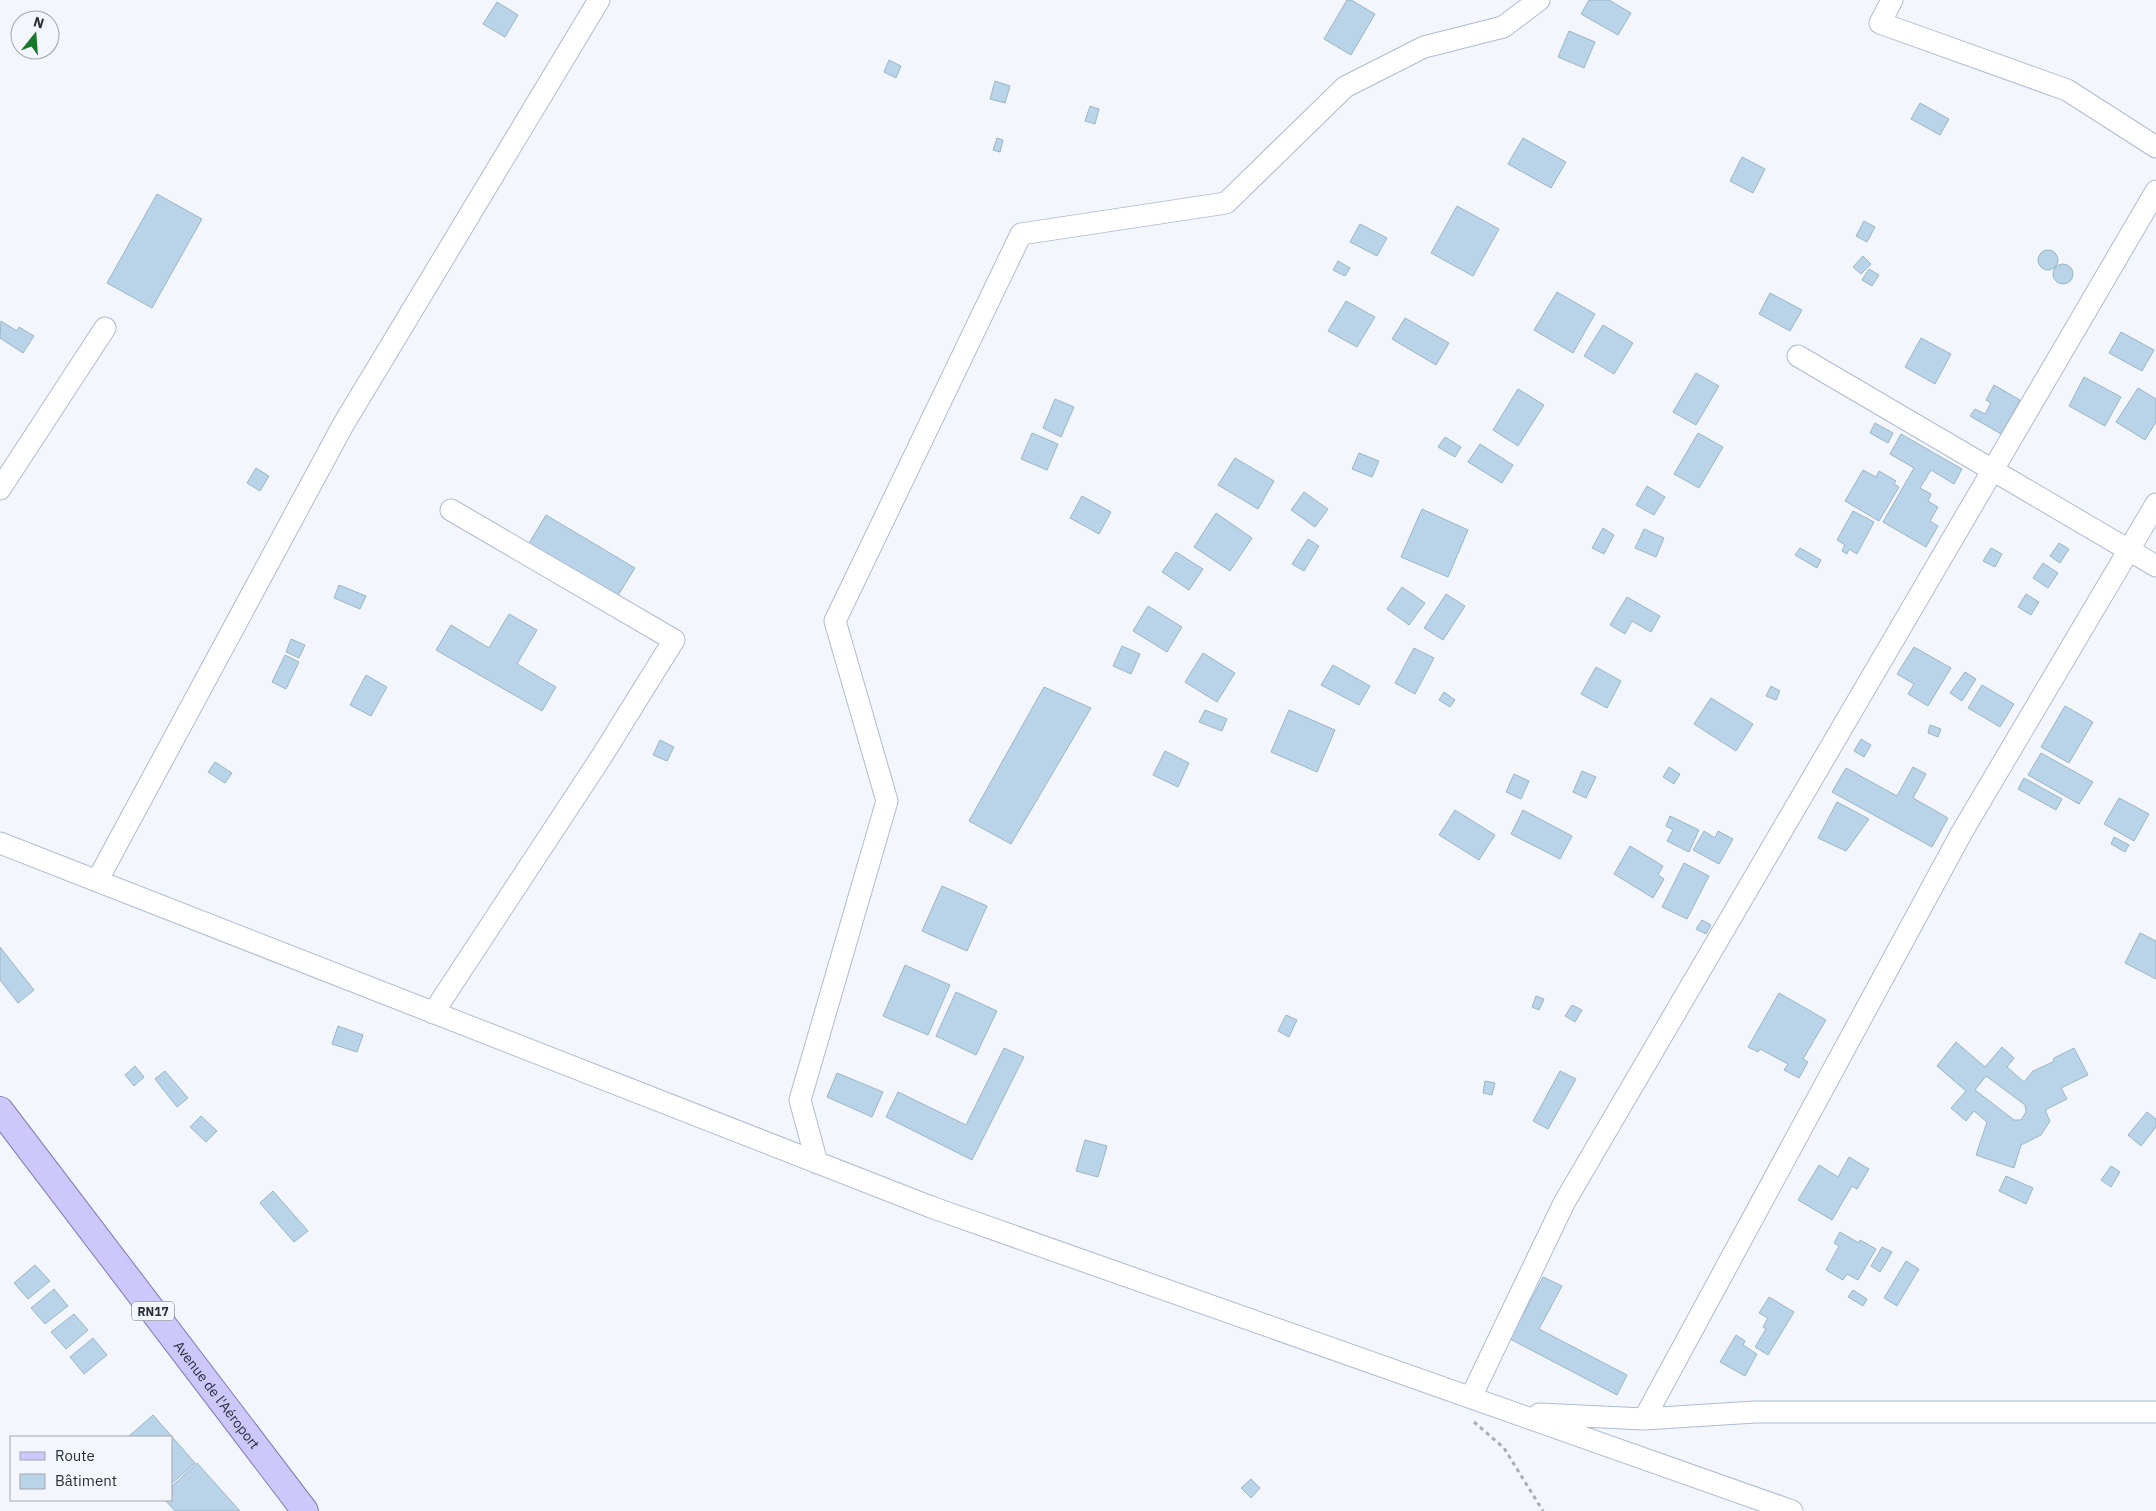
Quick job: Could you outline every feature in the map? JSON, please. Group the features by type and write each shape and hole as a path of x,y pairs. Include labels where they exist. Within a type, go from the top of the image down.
{"main road":[{"name":"Avenue de l'Aéroport","path":"0,1110 305,1511"}],"street":[{"path":"97,881 343,425 599,0"},
{"path":"818,1162 800,1100 887,801 835,621 1021,234 1226,202 1345,87 1424,47 1503,27 1539,0"},
{"path":"1892,0 1880,23 2068,90 2156,147"},
{"path":"1470,1407 1564,1203 2156,191"},
{"path":"0,489 105,328"},
{"path":"1798,356 2156,566"},
{"path":"1644,1419 1962,832 2156,504"},
{"path":"433,1013 600,760 674,640 450,510"},
{"path":"0,843 932,1207 1470,1407 1515,1412 1644,1419 1755,1412 2156,1412"},
{"path":"1515,1412 1792,1511"}],"path":[{"path":"1470,1407 1504,1448 1543,1511"}],"building":[{"path":"1347,0 1351,0 1375,14 1351,55 1324,39"},
{"path":"1589,0 1609,0 1631,13 1618,35 1581,14"},
{"path":"497,2 518,15 505,37 483,24"},
{"path":"1569,31 1595,42 1584,68 1558,57"},
{"path":"889,60 901,66 896,78 884,72"},
{"path":"995,81 1010,86 1005,103 990,99"},
{"path":"1920,103 1949,119 1940,135 1911,119"},
{"path":"1090,106 1099,109 1095,124 1085,121"},
{"path":"997,138 1003,140 1000,152 993,150"},
{"path":"1523,138 1566,162 1551,188 1508,164"},
{"path":"1742,157 1765,169 1753,193 1730,181"},
{"path":"157,194 202,219 152,308 107,283"},
{"path":"1457,206 1499,229 1473,276 1431,253"},
{"path":"1864,221 1875,227 1867,242 1856,236"},
{"path":"1360,224 1387,238 1377,256 1350,242"},
{"path":"2048,250 2055,253 2058,260 2055,267 2048,270 2041,267 2038,260 2041,253"},
{"path":"1863,256 1871,264 1861,274 1853,267"},
{"path":"1338,261 1350,268 1345,276 1333,270"},
{"path":"2063,264 2070,267 2073,274 2070,281 2063,284 2056,281 2053,274 2056,267"},
{"path":"1869,269 1879,275 1872,286 1862,280"},
{"path":"1557,292 1595,314 1573,353 1534,330"},
{"path":"1770,293 1802,310 1790,331 1759,314"},
{"path":"1346,301 1375,317 1357,347 1328,331"},
{"path":"1405,318 1449,343 1436,365 1392,339"},
{"path":"1,321 17,331 19,327 34,336 23,353 0,338"},
{"path":"1603,325 1633,343 1614,374 1584,356"},
{"path":"2121,332 2154,350 2142,371 2109,353"},
{"path":"1921,338 1951,354 1935,384 1905,367"},
{"path":"1696,373 1719,386 1696,425 1673,412"},
{"path":"2084,377 2121,397 2105,426 2069,406"},
{"path":"1994,385 2020,400 2001,434 1970,416 1975,409 1985,414 1991,403 1986,400"},
{"path":"2138,388 2156,399 2156,422 2145,440 2116,422"},
{"path":"1518,389 1544,405 1518,446 1493,430"},
{"path":"1055,399 1074,407 1061,437 1043,428"},
{"path":"1875,423 1893,433 1888,443 1870,433"},
{"path":"1032,433 1058,444 1047,470 1021,459"},
{"path":"1698,433 1723,447 1699,488 1674,474"},
{"path":"1901,434 1962,469 1954,484 1931,470 1920,488 1931,494 1928,501 1938,507 1930,521 1938,526 1926,547 1883,522 1914,468 1890,454"},
{"path":"1445,437 1461,447 1455,457 1438,447"},
{"path":"1480,444 1513,465 1502,483 1468,462"},
{"path":"1359,453 1379,461 1372,477 1352,469"},
{"path":"1235,458 1274,481 1258,509 1218,485"},
{"path":"256,468 269,476 260,491 247,483"},
{"path":"1863,470 1876,477 1879,471 1896,481 1894,484 1899,487 1879,521 1845,501"},
{"path":"1647,486 1665,497 1654,515 1636,505"},
{"path":"1304,492 1328,509 1315,527 1291,510"},
{"path":"1082,496 1111,512 1099,534 1070,518"},
{"path":"1422,509 1468,530 1448,577 1401,557"},
{"path":"1853,511 1874,522 1857,554 1849,549 1847,554 1842,551 1845,545 1837,540"},
{"path":"1216,513 1252,538 1230,571 1194,547"},
{"path":"546,515 635,568 614,602 525,550"},
{"path":"1603,528 1614,535 1604,554 1592,548"},
{"path":"1644,529 1664,538 1656,557 1635,548"},
{"path":"1308,539 1319,546 1304,571 1292,564"},
{"path":"2059,543 2069,549 2060,563 2050,556"},
{"path":"1800,548 1821,560 1817,568 1795,555"},
{"path":"1991,548 2002,554 1995,567 1983,561"},
{"path":"1176,552 1203,569 1189,590 1162,572"},
{"path":"2043,563 2058,573 2048,588 2033,578"},
{"path":"339,585 366,596 360,609 334,598"},
{"path":"1402,587 1425,603 1409,625 1387,609"},
{"path":"1446,594 1465,606 1443,640 1424,628"},
{"path":"2026,594 2039,602 2031,615 2018,607"},
{"path":"1627,597 1660,616 1651,632 1632,621 1625,634 1610,625"},
{"path":"1148,606 1182,627 1167,652 1133,631"},
{"path":"509,614 537,630 517,664 556,687 542,711 436,650 451,625 489,648"},
{"path":"291,639 305,645 299,658 286,652"},
{"path":"1122,646 1140,654 1131,674 1113,666"},
{"path":"1914,647 1951,668 1928,706 1908,694 1914,684 1897,674"},
{"path":"1414,648 1434,658 1415,694 1395,683"},
{"path":"1203,653 1235,673 1217,702 1185,682"},
{"path":"285,655 299,662 286,689 272,682"},
{"path":"1333,665 1370,686 1359,705 1321,685"},
{"path":"1596,667 1621,681 1607,708 1581,694"},
{"path":"1965,672 1976,679 1962,701 1950,693"},
{"path":"366,675 387,687 371,716 350,705"},
{"path":"1982,685 2014,704 2000,727 1968,708"},
{"path":"1771,686 1780,691 1776,700 1766,696"},
{"path":"1044,687 1091,708 1011,844 969,821"},
{"path":"1444,692 1455,700 1450,707 1439,700"},
{"path":"1711,698 1753,724 1736,751 1694,724"},
{"path":"2065,706 2093,722 2069,763 2041,747"},
{"path":"1205,710 1227,719 1222,731 1199,722"},
{"path":"1289,710 1335,730 1317,772 1271,752"},
{"path":"1930,725 1941,729 1938,737 1928,733"},
{"path":"1861,739 1871,745 1864,757 1854,751"},
{"path":"660,740 674,747 667,761 653,755"},
{"path":"1165,751 1189,763 1178,787 1153,775"},
{"path":"2041,753 2093,782 2079,804 2028,775"},
{"path":"215,762 232,773 225,783 208,772"},
{"path":"1669,767 1680,774 1674,784 1663,777"},
{"path":"1913,767 1926,774 1913,798 1948,818 1932,847 1832,792 1846,768 1897,796"},
{"path":"1582,771 1596,777 1586,798 1573,792"},
{"path":"1514,774 1529,781 1521,799 1506,792"},
{"path":"2024,778 2062,799 2056,810 2018,789"},
{"path":"2119,798 2149,814 2134,841 2104,824"},
{"path":"1837,802 1869,819 1846,851 1818,838"},
{"path":"1455,810 1495,835 1479,860 1439,835"},
{"path":"1523,810 1572,836 1560,859 1511,834"},
{"path":"1670,816 1699,830 1689,852 1667,841 1673,830 1666,826"},
{"path":"1704,831 1715,838 1718,831 1733,839 1719,864 1693,850"},
{"path":"2114,837 2129,845 2125,852 2111,844"},
{"path":"1630,846 1663,866 1658,875 1664,879 1653,898 1614,874"},
{"path":"1684,863 1709,876 1687,919 1662,907"},
{"path":"942,886 987,906 967,951 922,931"},
{"path":"1702,920 1711,925 1706,934 1696,929"},
{"path":"2140,933 2156,941 2156,979 2125,963"},
{"path":"0,947 34,990 18,1003 0,980"},
{"path":"905,965 950,985 928,1035 883,1016"},
{"path":"956,992 997,1011 976,1055 936,1036"},
{"path":"1779,993 1826,1020 1803,1059 1808,1062 1799,1078 1784,1070 1788,1064 1760,1049 1758,1052 1748,1047"},
{"path":"1536,996 1544,999 1539,1010 1532,1007"},
{"path":"1572,1005 1582,1010 1575,1022 1565,1016"},
{"path":"1286,1015 1297,1020 1289,1037 1278,1031"},
{"path":"338,1026 363,1035 357,1052 332,1044"},
{"path":"1956,1042 1985,1067 2002,1047 2014,1058 2007,1067 2024,1082 2033,1071 2053,1062 2054,1058 2074,1048 2088,1075 2061,1088 2067,1099 2045,1110 2050,1121 2041,1135 2021,1145 2014,1168 1976,1155 1987,1122 1974,1111 1966,1121 1951,1108 1966,1091 1937,1066","holes":["1986,1076 2025,1105 2026,1112 2021,1120 2014,1120 1975,1090"]},
{"path":"1004,1048 1024,1057 972,1160 886,1117 898,1092 966,1125"},
{"path":"135,1066 144,1077 134,1086 125,1075"},
{"path":"165,1071 188,1098 177,1107 155,1079"},
{"path":"1560,1071 1576,1079 1548,1129 1533,1121"},
{"path":"837,1073 883,1092 872,1117 827,1097"},
{"path":"1485,1081 1495,1083 1492,1095 1483,1093"},
{"path":"2147,1112 2156,1119 2156,1127 2141,1146 2128,1135"},
{"path":"201,1116 217,1131 206,1142 190,1127"},
{"path":"1085,1140 1107,1146 1098,1177 1076,1171"},
{"path":"1849,1157 1869,1169 1857,1189 1852,1186 1832,1220 1798,1200 1819,1165 1838,1177"},
{"path":"2111,1166 2120,1172 2111,1187 2101,1180"},
{"path":"2006,1176 2033,1188 2026,1204 1999,1191"},
{"path":"273,1191 308,1231 294,1242 260,1203"},
{"path":"1840,1232 1859,1243 1860,1240 1876,1249 1858,1280 1847,1274 1843,1280 1826,1270 1839,1246 1834,1243"},
{"path":"1882,1247 1892,1252 1880,1272 1871,1266"},
{"path":"1906,1261 1919,1269 1897,1306 1884,1298"},
{"path":"35,1265 50,1281 28,1299 14,1283"},
{"path":"1543,1277 1562,1286 1539,1329 1627,1375 1617,1395 1510,1339"},
{"path":"54,1289 68,1306 45,1324 31,1308"},
{"path":"1853,1290 1867,1299 1863,1306 1848,1297"},
{"path":"1769,1297 1794,1312 1768,1355 1755,1347 1766,1329 1763,1327 1768,1318 1759,1313"},
{"path":"74,1314 88,1330 66,1349 51,1332"},
{"path":"1736,1335 1745,1341 1743,1345 1757,1354 1745,1376 1720,1362"},
{"path":"93,1338 107,1355 84,1374 70,1357"},
{"path":"153,1415 171,1436 129,1436"},
{"path":"172,1437 195,1463 172,1483"},
{"path":"197,1463 240,1511 175,1511 166,1501 172,1501 172,1486"},
{"path":"1251,1479 1260,1488 1251,1498 1241,1488"}]}
